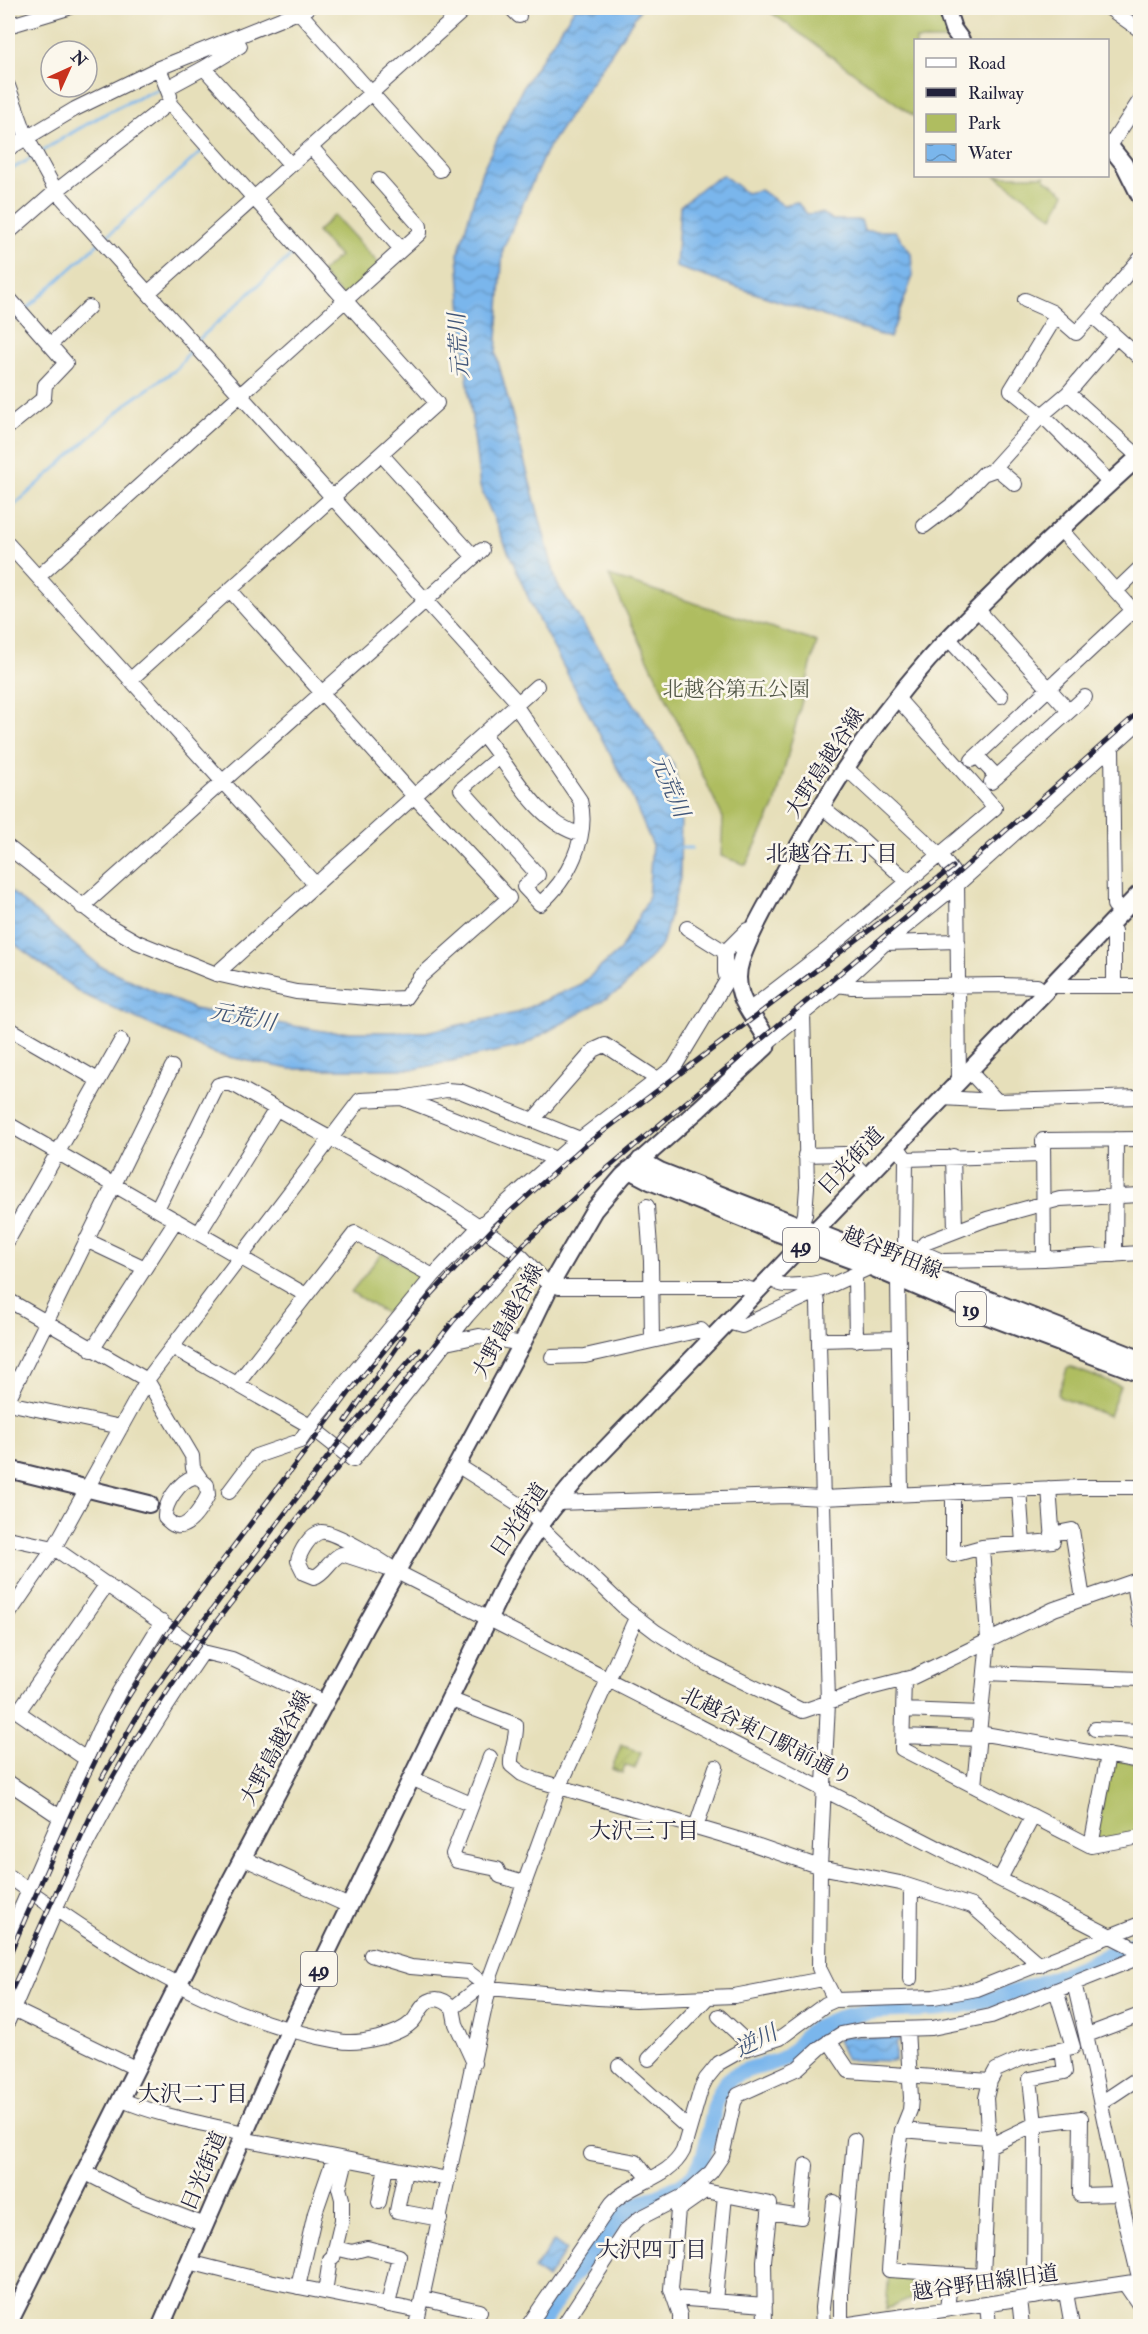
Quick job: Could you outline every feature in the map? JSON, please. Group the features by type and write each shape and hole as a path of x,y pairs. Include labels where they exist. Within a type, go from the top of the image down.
{"main road":[{"path":"946,8 953,29 959,39"},
{"path":"1109,145 1124,164 1140,196"},
{"name":"大野島越谷線","path":"732,978 795,852 846,768 897,698 976,609 1140,456"},
{"name":"日光街道","path":"161,2326 289,2031 512,1570 539,1524 555,1503 771,1276 806,1233 867,1177 901,1153 942,1098 1140,893"},
{"path":"732,978 740,996 768,1042"},
{"name":"大野島越谷線","path":"8,2325 13,2298 84,2172 243,1858 365,1627 457,1465 522,1344 551,1284 594,1210 635,1165 763,1052 768,1042"},
{"name":"越谷野田線","path":"635,1165 650,1181 912,1270 1140,1359"},
{"name":"越谷野田線","path":"806,1233 898,1280 1140,1373"},
{"path":"8,1469 149,1504"}],"street":[{"path":"8,26 68,8"},
{"path":"148,293 466,8"},
{"path":"1109,8 1140,30"},
{"path":"8,149 75,109 159,68 303,10 440,170"},
{"path":"167,88 240,46 234,38"},
{"path":"8,232 56,191 169,104 170,96 159,68"},
{"path":"204,68 291,165"},
{"path":"8,86 27,138 56,191 426,600 517,704 580,800 582,819 573,862 549,896 540,904 524,887 538,875 461,789 499,757"},
{"path":"1109,145 1140,100"},
{"path":"130,680 437,403 169,104"},
{"path":"311,147 401,249"},
{"path":"38,577 420,233 420,226 379,180"},
{"path":"1025,300 1056,316 1076,333 1140,259"},
{"path":"8,297 66,363 45,385 44,398 8,427"},
{"path":"51,344 89,307"},
{"path":"1056,316 1011,390 1042,415 1110,483"},
{"path":"1093,316 1140,358"},
{"path":"1015,484 995,467 1042,415 1068,393 1116,337"},
{"path":"1068,393 1140,456"},
{"path":"82,907 478,554 381,454"},
{"path":"924,526 957,501 983,474 997,469"},
{"path":"1060,529 1137,614 1048,688 974,758 994,779 1085,697"},
{"path":"8,544 315,884"},
{"path":"1116,591 1140,568"},
{"path":"8,847 82,907 137,942 216,974 296,993 381,999 405,998 420,977 509,898 414,796 230,590"},
{"path":"976,609 1069,711"},
{"path":"948,638 1001,696"},
{"path":"216,974 537,686"},
{"path":"748,1010 828,949 907,881 941,856 995,808 897,698"},
{"path":"768,1042 958,884 1140,721"},
{"path":"483,735 528,795 557,826 580,834"},
{"path":"1112,746 1114,905 1121,913"},
{"path":"846,768 941,856 957,878 958,985 964,1076 997,1101"},
{"path":"822,807 907,881"},
{"path":"1108,927 1114,931 1114,986"},
{"path":"687,928 725,952"},
{"path":"229,1492 256,1456 300,1441 433,1276 481,1225 580,1139 675,1066 732,978 725,972 725,952 747,930 755,929"},
{"path":"885,943 958,941"},
{"path":"838,985 852,987 1037,986 1048,989 1140,986"},
{"path":"803,1013 806,1233"},
{"path":"8,1028 98,1080"},
{"path":"8,1240 121,1041"},
{"path":"533,1120 594,1050 605,1045 657,1079"},
{"path":"121,1427 8,1402 45,1322 172,1067"},
{"path":"210,1073 481,1225 521,1256 551,1284 559,1287 742,1287 757,1291"},
{"path":"157,1209 218,1085 223,1082"},
{"path":"8,1615 54,1548 147,1380 360,1100 402,1098 446,1090 460,1091 580,1139"},
{"path":"942,1098 997,1101 1140,1097"},
{"path":"402,1098 556,1159"},
{"path":"199,1233 276,1109"},
{"path":"8,1124 306,1295"},
{"path":"1044,1259 1043,1140 1140,1138"},
{"path":"1115,1255 1116,1139"},
{"path":"1042,1155 953,1156 901,1153 905,1245 942,1261 1044,1259 1140,1253"},
{"path":"805,1155 844,1154 867,1177"},
{"path":"953,1156 956,1230"},
{"path":"912,1270 918,1251 925,1243 956,1230 1060,1199 1140,1195"},
{"path":"647,1206 652,1340"},
{"path":"8,1210 20,1218"},
{"path":"92,1350 176,1220"},
{"path":"237,1384 355,1233 433,1276"},
{"path":"86,1240 145,1268"},
{"path":"172,1347 310,1426 353,1460 446,1343 521,1256"},
{"path":"728,1322 742,1326 815,1288 853,1276 871,1267"},
{"path":"771,1276 778,1284 815,1288"},
{"path":"853,1276 856,1340"},
{"path":"898,1280 901,1494"},
{"path":"815,1288 818,1303 828,1703 820,1867 819,1968 835,2000"},
{"path":"8,1300 147,1380 192,1456 193,1468 202,1481"},
{"path":"552,1357 585,1356 701,1330 710,1340"},
{"path":"446,1343 480,1336 522,1344"},
{"path":"819,1340 898,1338"},
{"path":"457,1465 517,1503 636,1618 707,1664 803,1711 866,1689 904,1679 1054,1609 1137,1581 1140,1622"},
{"path":"165,1518 165,1509 193,1468"},
{"path":"149,1504 178,1527 188,1523 208,1495 207,1485 202,1481 194,1477 185,1481"},
{"path":"555,1503 786,1496 822,1498 1140,1486"},
{"path":"953,1492 953,1556 982,1546 1053,1541 1049,1488"},
{"path":"1019,1489 1023,1543"},
{"path":"149,1504 163,1503 171,1499"},
{"path":"1052,1534 1072,1530 1083,1599"},
{"path":"324,1532 379,1559 397,1572 342,1554 333,1559 320,1575 314,1577 304,1573 298,1561 302,1551 313,1537 324,1532"},
{"path":"8,1538 54,1548 203,1652 232,1659 326,1702"},
{"path":"974,1786 988,1640 982,1546"},
{"name":"北越谷東口駅前通り","path":"397,1572 1140,1951"},
{"path":"86,1759 13,1708 107,1584"},
{"path":"416,2326 474,2062 487,1985 559,1788 636,1618"},
{"path":"8,1938 86,1759 119,1692 162,1622"},
{"path":"135,2068 10,2015 91,1832 121,1778 203,1652"},
{"path":"985,1673 1140,1679"},
{"path":"904,1679 902,1749 1091,1846 1140,1837"},
{"path":"449,1699 516,1725 517,1738 511,1756 511,1765 522,1774 559,1788 696,1827 820,1867 911,1887 972,1906 1040,1965"},
{"path":"903,1710 981,1713"},
{"path":"1095,1729 1140,1731"},
{"path":"903,1736 979,1736 1140,1761"},
{"path":"1091,1846 1108,1755"},
{"path":"490,1757 453,1854 457,1861 496,1869 501,1876 524,1883"},
{"path":"696,1827 716,1767"},
{"path":"411,1778 471,1804"},
{"path":"8,1782 60,1817"},
{"path":"1000,1879 1033,1816"},
{"path":"243,1858 349,1906"},
{"path":"8,1876 106,1944 177,1986 289,2031 342,2042 377,2039 404,2028 429,2001 436,1999 446,2001 453,2008 456,2024 474,2062"},
{"path":"910,1978 911,1887"},
{"path":"528,2326 612,2203 630,2188 650,2180 679,2160 701,2089 711,2072 727,2057 780,2038 812,2013 835,2000 934,1997 977,1989 1115,1937 1140,1924"},
{"path":"371,1955 411,1966 468,1972 487,1985 607,1999 738,1996 823,1979"},
{"path":"563,2326 632,2224 685,2195 711,2172 722,2156 738,2095 798,2068 829,2041 851,2031 954,2025 991,2016 1140,1957"},
{"path":"1074,1983 1087,2035 1118,2194 1140,2281"},
{"path":"453,2008 487,1985"},
{"path":"907,2029 910,2109 902,2130 897,2162 890,2270 983,2276 988,2141 986,2097 990,2080 996,2070 1023,2058 1073,2047 1056,1990"},
{"path":"649,2059 707,1998"},
{"path":"1087,2035 1140,2015"},
{"path":"719,2016 752,2047"},
{"path":"829,2041 849,2071 990,2080"},
{"path":"1034,2297 1035,2124 1030,2079 1065,2072 1062,2050"},
{"path":"619,2066 689,2128"},
{"path":"1101,2103 1140,2077"},
{"path":"120,2099 144,2109 243,2136 340,2159 448,2179"},
{"path":"902,2130 988,2141 1035,2124 1081,2118 1080,2195 1118,2194"},
{"path":"841,2326 841,2290 854,2140"},
{"path":"591,2154 636,2162 650,2180"},
{"path":"325,2292 330,2260 342,2220 342,2199 339,2188 340,2159"},
{"path":"298,2287 315,2212 340,2159"},
{"path":"769,2212 801,2217 806,2165"},
{"path":"379,2202 386,2167"},
{"path":"405,2171 397,2211 440,2219"},
{"path":"84,2172 137,2199 205,2225"},
{"path":"680,2326 680,2315 671,2289 678,2210 705,2192 770,2204 764,2261 765,2326"},
{"path":"715,2301 725,2195"},
{"path":"823,2326 822,2308 834,2202"},
{"path":"335,2248 352,2252 367,2248 399,2256 388,2305"},
{"path":"189,2262 388,2305 421,2305 480,2311"},
{"path":"947,2309 951,2274"},
{"name":"越谷野田線旧道","path":"841,2326 1140,2281"},
{"path":"1125,2283 1140,2306"},
{"path":"1066,2293 1072,2326"},
{"path":"674,2298 765,2305"},
{"path":"1019,2299 1022,2326"},
{"path":"987,2304 989,2326"}],"green space":[{"path":"765,8 942,8 954,39 914,39 914,116"},
{"path":"997,177 1045,177 1065,193 1053,217"},
{"path":"334,215 380,265 344,298 321,273 339,256 317,232"},
{"name":"北越谷第五公園","path":"609,576 817,642 775,805 746,865 721,856 723,818"},
{"path":"382,1253 424,1277 393,1318 351,1292"},
{"path":"1070,1367 1120,1386 1109,1416 1059,1397 1067,1369"},
{"path":"621,1745 641,1753 635,1769 625,1765 622,1773 612,1769"},
{"path":"1110,1758 1140,1764 1140,1833 1095,1842"},
{"path":"889,2273 923,2275 921,2295 886,2309"}],"water":[{"name":"元荒川","path":"575,8 641,8 546,151 503,249 496,354 557,584 674,766 681,804 680,879 662,945 621,990 522,1046 415,1069 291,1069 218,1055 82,994 8,939 8,889 100,966 194,1009 329,1032 426,1032 516,1013 581,984 620,950 648,899 652,844 628,788 535,613 480,487 465,359 458,254 482,171 524,85"},
{"path":"723,175 746,193 760,190 783,205 797,202 807,214 821,213 833,220 861,220 864,231 895,231 911,253 913,276 890,338 676,267 680,206 704,186"},
{"path":"847,2036 900,2038 900,2042 896,2042 895,2061 846,2060 837,2040"},
{"path":"554,2241 566,2250 547,2279 534,2269"}],"waterway":[{"path":"39,153 114,109 162,88"},
{"path":"104,239 203,150"},
{"path":"8,171 34,157"},
{"path":"24,311 99,243"},
{"path":"196,342 295,252"},
{"path":"8,326 19,315"},
{"path":"8,511 129,402 178,368 192,347"},
{"path":"678,848 692,848"},
{"name":"逆川","path":"540,2326 570,2279 623,2213 670,2191 694,2174 705,2151 718,2097 723,2086 737,2074 786,2057 814,2029 837,2019 854,2014 939,2008 981,2001 1028,1988 1140,1941"}],"railway":[{"path":"8,1998 92,1813 131,1746 212,1627 454,1320 525,1243 596,1178 940,889 1140,711"},
{"path":"8,1958 86,1780 122,1707 168,1633 349,1393 428,1298 502,1219 584,1146 953,867"},
{"path":"346,1421 404,1337"},
{"path":"102,1778 147,1699 204,1620 346,1433 419,1350"}],"district":[{"name":"北越谷五丁目","path":"832,854"},
{"name":"大沢三丁目","path":"644,1831"},
{"name":"大沢二丁目","path":"193,2094"},
{"name":"大沢四丁目","path":"652,2250"}]}
